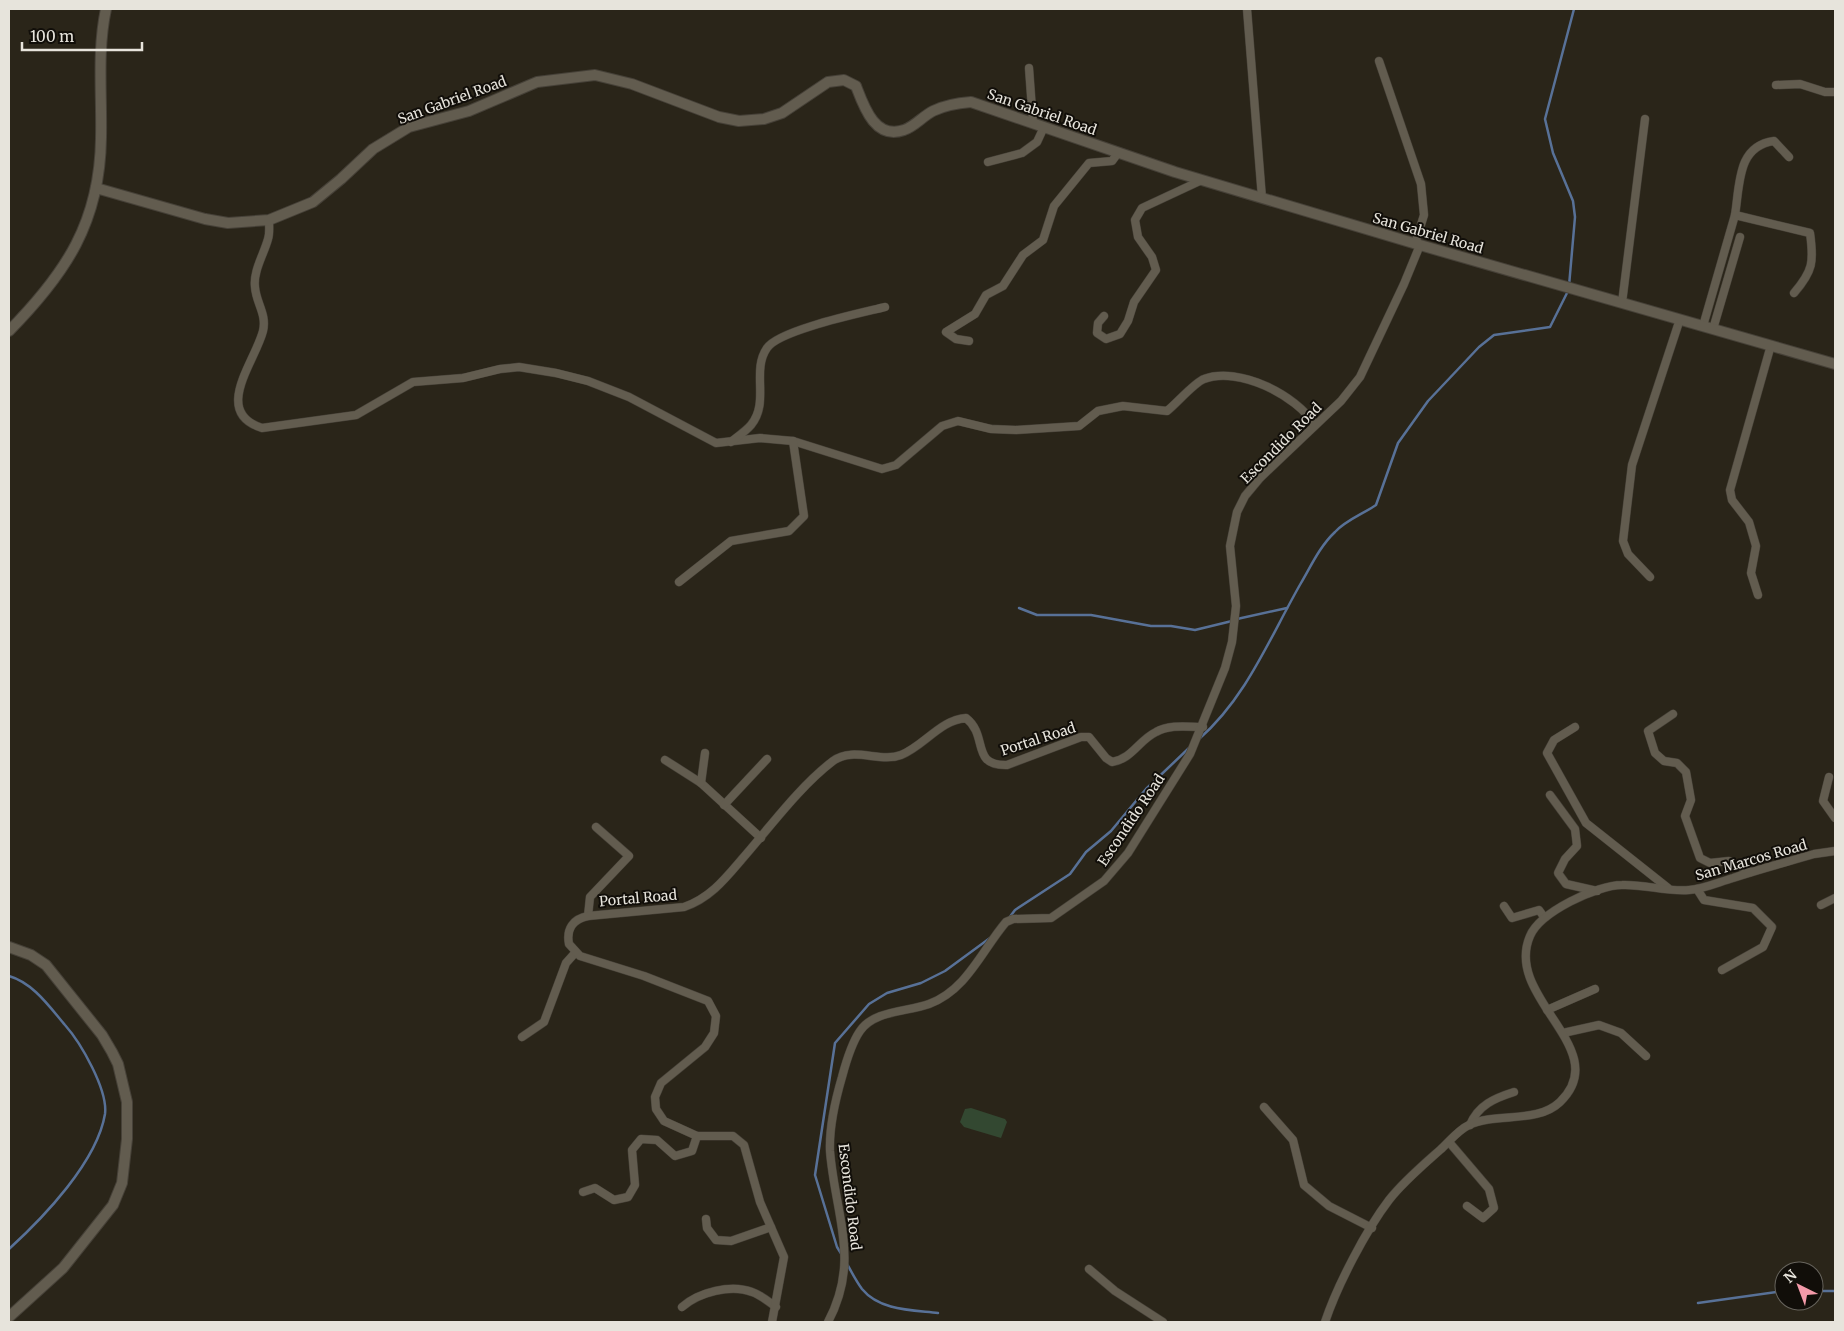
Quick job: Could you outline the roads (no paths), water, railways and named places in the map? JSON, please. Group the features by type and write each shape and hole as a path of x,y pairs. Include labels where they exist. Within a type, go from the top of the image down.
{"street":[{"path":"9,331 37,302 67,263 86,225 96,188 101,140 100,35 106,9"},
{"path":"1247,9 1262,198"},
{"name":"Escondido Road","path":"828,1322 836,1306 846,1271 840,1208 830,1151 831,1122 844,1071 860,1030 874,1019 929,1004 947,995 976,966 1006,922 1013,919 1051,918 1104,881 1128,853 1190,754 1203,727 1225,668 1232,642 1236,606 1230,546 1237,512 1246,496 1260,478 1342,401 1366,367 1417,244 1424,215 1421,184 1379,61"},
{"path":"1029,68 1033,123"},
{"name":"San Gabriel Road","path":"96,188 205,219 228,223 268,220 313,202 372,150 409,127 469,112 537,82 595,75 632,84 719,117 739,121 764,119 782,113 828,82 844,80 856,86 864,108 876,126 890,133 905,130 933,111 951,104 971,102 1202,180 1835,364"},
{"path":"1776,85 1800,84 1825,92 1835,92"},
{"path":"1622,303 1644,119"},
{"path":"988,162 1022,153 1038,142 1044,127"},
{"path":"1708,327 1735,214 1745,159 1760,143 1774,141 1789,157"},
{"path":"970,341 956,339 946,332 975,314 986,295 1003,286 1023,256 1043,240 1054,206 1089,163 1112,161 1118,153"},
{"path":"1104,316 1098,323 1097,333 1106,339 1120,334 1128,321 1134,302 1156,270 1152,257 1138,236 1135,220 1142,208 1202,180"},
{"path":"1735,214 1810,233 1812,253 1808,276 1794,293"},
{"path":"268,220 269,236 256,274 255,287 265,317 263,331 237,401 241,413 249,424 262,428 356,415 414,382 463,378 500,369 519,367 588,381 629,398 716,443 760,438 793,441 882,469 896,465 942,426 958,421 991,429 1016,430 1079,426 1098,411 1123,406 1167,411 1203,379 1230,375 1248,379 1275,391 1294,403 1315,425"},
{"path":"1708,327 1740,237"},
{"path":"731,442 752,424 762,396 759,368 767,347 789,333 885,307"},
{"path":"1650,577 1628,554 1623,541 1632,465 1680,319"},
{"path":"1758,595 1751,573 1756,546 1749,522 1732,500 1730,490 1771,345"},
{"path":"679,582 731,541 788,531 804,516 793,441"},
{"path":"1672,714 1648,731 1655,753 1664,761 1677,763 1686,772 1690,800 1684,816 1700,858 1710,863 1729,862 1751,872"},
{"name":"Portal Road","path":"576,953 569,944 568,931 575,920 588,916 684,907 700,901 721,882 806,786 834,759 855,754 899,756 915,748 957,718 966,718 974,724 984,756 987,761 994,765 1007,764 1081,737 1089,738 1106,758 1112,762 1120,761 1157,731 1171,727 1203,727"},
{"path":"1575,727 1554,740 1547,753 1567,792 1586,823 1668,888"},
{"path":"701,783 705,753"},
{"path":"724,805 767,759"},
{"path":"665,760 701,783 761,838"},
{"path":"1829,777 1823,801 1835,818"},
{"path":"1550,794 1575,829 1577,846 1565,859 1558,873 1566,884 1597,891"},
{"path":"588,916 590,897 629,856 596,827"},
{"name":"San Marcos Road","path":"1470,1124 1543,1113 1559,1103 1570,1090 1576,1070 1569,1042 1529,980 1525,962 1529,937 1544,917 1597,891 1619,885 1697,889 1814,854 1835,851"},
{"path":"1697,889 1704,900 1753,908 1772,927 1763,947 1722,970"},
{"path":"1821,905 1835,898"},
{"path":"1504,906 1512,918 1539,910 1544,917"},
{"path":"9,947 32,955 46,965 102,1036 118,1064 127,1112 122,1183 113,1206 63,1268 9,1317"},
{"path":"522,1037 544,1022 566,963 576,953 644,976 708,1001 716,1016 714,1034 705,1047 660,1083 655,1097 656,1109 664,1121 697,1136 733,1136 744,1144 760,1202 784,1258 772,1322"},
{"path":"1547,1010 1596,989"},
{"path":"1563,1033 1599,1025 1621,1033 1646,1056"},
{"path":"1325,1322 1341,1283 1389,1200 1470,1124 1475,1113 1496,1098 1514,1092"},
{"path":"1264,1107 1293,1140 1304,1185 1329,1206 1372,1228"},
{"path":"584,1192 595,1188 614,1200 628,1197 635,1185 632,1150 641,1139 657,1140 675,1156 692,1151 697,1136"},
{"path":"1449,1142 1489,1189 1494,1208 1483,1218 1467,1206"},
{"path":"706,1219 706,1228 716,1240 731,1241 771,1227"},
{"path":"1089,1269 1115,1291 1163,1322"},
{"path":"682,1307 690,1300 728,1288 753,1292 776,1306"}],"waterway":[{"path":"1569,286 1575,217 1573,201 1553,153 1545,119 1574,9"},
{"path":"1199,739 1216,722 1244,685 1325,543 1344,524 1376,505 1398,443 1428,401 1479,347 1494,335 1550,327 1568,291"},
{"path":"1019,608 1037,615 1091,615 1151,626 1171,626 1195,630 1232,621"},
{"path":"1237,619 1287,608"},
{"path":"1009,918 1015,910 1070,874 1086,852 1111,831 1146,789 1189,748"},
{"path":"842,1255 837,1247 815,1175 835,1043 869,1004 887,993 921,983 945,971 990,938"},
{"path":"9,976 18,979 33,990 47,1003 71,1033 92,1067 105,1104 105,1114 100,1132 80,1170 37,1222 9,1249"},
{"path":"846,1262 862,1289 878,1302 897,1308 938,1313"},
{"path":"1824,1291 1835,1291"},
{"path":"1698,1303 1774,1292"}]}
